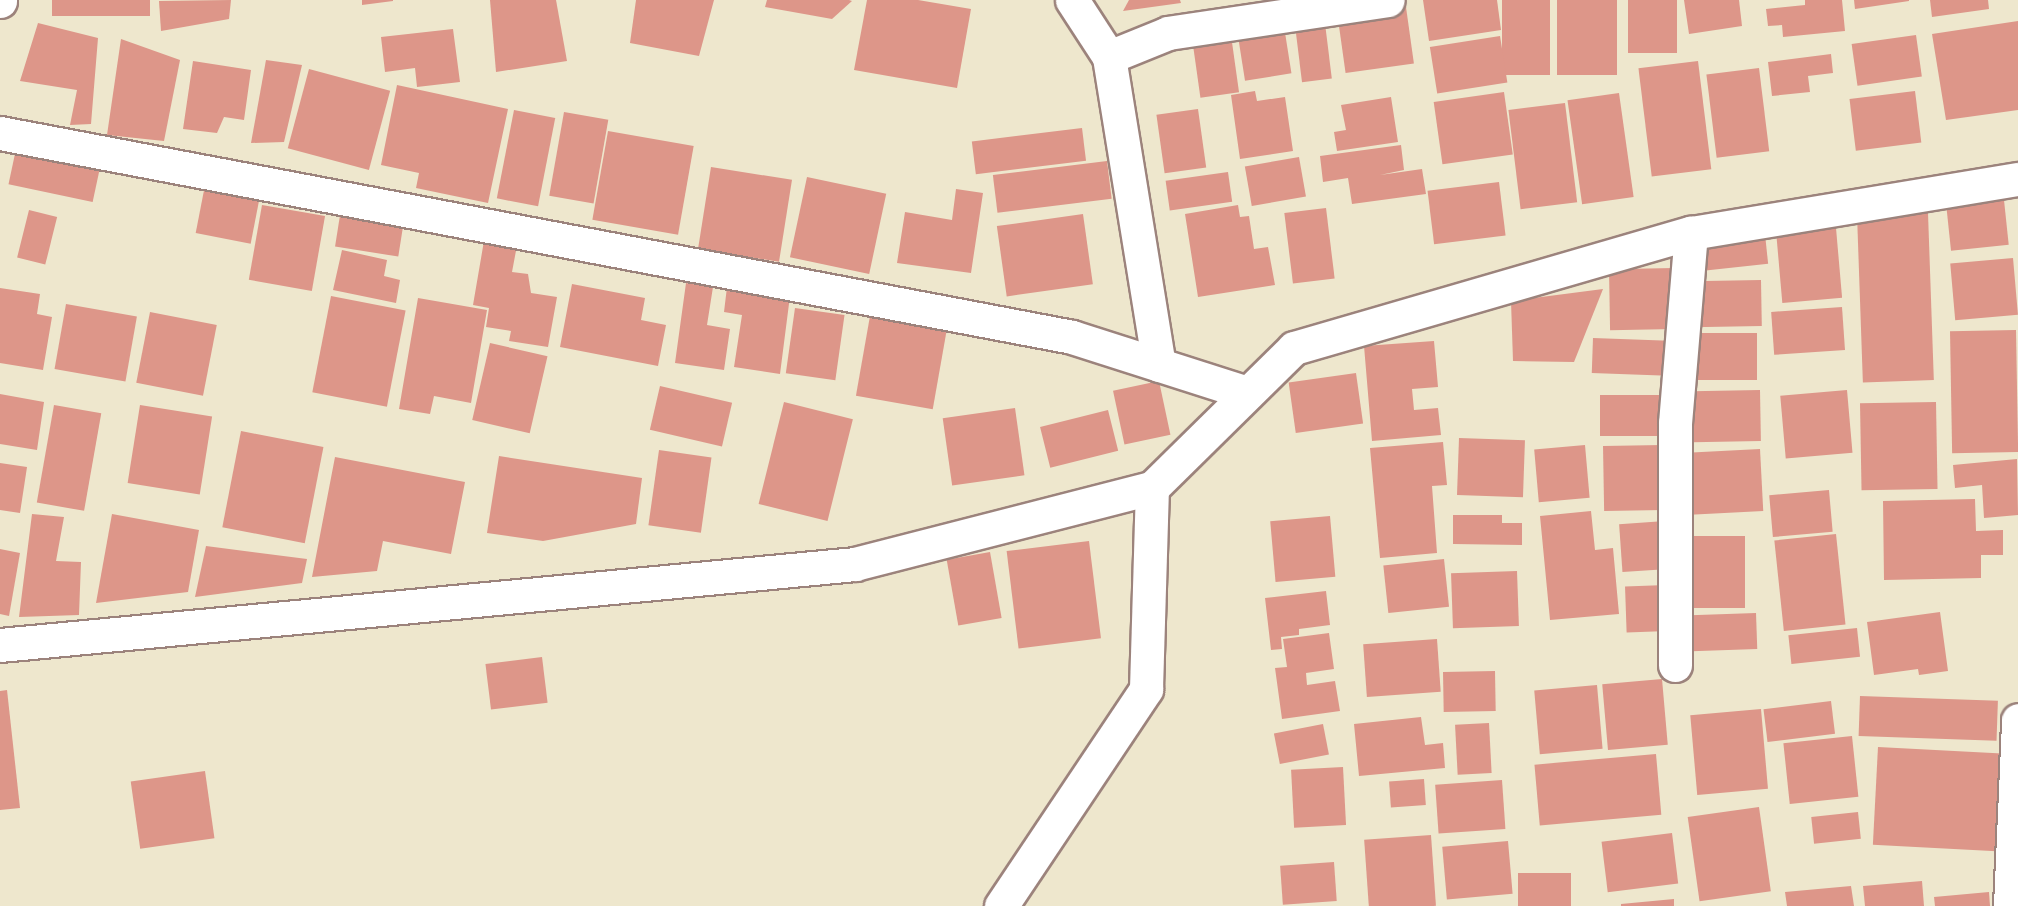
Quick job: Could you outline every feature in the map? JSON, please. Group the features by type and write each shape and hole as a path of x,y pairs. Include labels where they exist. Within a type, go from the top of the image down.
{"street":[{"path":"1072,0 1109,57 1159,365"},
{"path":"1109,57 1168,33 1388,0"},
{"path":"0,132 1072,337 1247,393"},
{"path":"0,645 855,564 1152,488 1294,348 1691,233 2018,179"},
{"path":"1675,665 1674,423 1691,233"},
{"path":"1001,906 1146,689 1152,488"},
{"path":"2010,906 2018,720"}],"building":[{"path":"52,0 150,0 150,16 52,16"},
{"path":"231,0 229,19 161,31 159,1"},
{"path":"362,0 393,0 393,1 362,5"},
{"path":"490,0 556,0 567,61 496,72"},
{"path":"636,0 714,0 699,56 630,43"},
{"path":"767,0 852,1 832,19 765,7"},
{"path":"867,0 918,0 971,9 957,88 854,70"},
{"path":"1129,0 1180,0 1181,3 1123,11"},
{"path":"1405,0 1414,63 1346,73 1337,10"},
{"path":"1423,0 1497,0 1501,30 1429,41"},
{"path":"1502,0 1550,0 1550,75 1502,75"},
{"path":"1557,0 1617,0 1617,75 1557,75"},
{"path":"1628,0 1677,0 1677,53 1628,53"},
{"path":"1684,0 1739,0 1742,26 1689,34"},
{"path":"1805,0 1842,0 1845,31 1783,37 1782,25 1768,26 1766,9 1805,5"},
{"path":"1854,0 1909,0 1909,1 1855,9"},
{"path":"1930,0 1988,0 1989,9 1932,17"},
{"path":"1324,15 1332,79 1302,82 1294,19"},
{"path":"1283,20 1291,73 1245,81 1237,27"},
{"path":"2018,21 2018,110 1946,120 1932,34"},
{"path":"38,23 98,38 91,124 70,125 77,90 20,81"},
{"path":"1230,28 1239,92 1200,98 1191,33"},
{"path":"453,29 460,82 417,87 415,68 385,72 381,37"},
{"path":"1916,35 1922,77 1857,86 1852,44"},
{"path":"1500,36 1507,82 1437,94 1430,47"},
{"path":"121,39 180,60 164,141 107,135"},
{"path":"1831,54 1833,73 1808,76 1810,92 1772,96 1768,62"},
{"path":"266,60 302,65 284,142 251,143"},
{"path":"193,61 251,70 244,120 224,117 217,133 183,129"},
{"path":"1698,61 1711,169 1652,176 1638,68"},
{"path":"1759,68 1769,151 1717,158 1706,74"},
{"path":"309,69 390,91 369,170 288,148"},
{"path":"397,85 508,109 488,203 416,188 419,173 381,165"},
{"path":"1255,91 1257,101 1285,97 1293,151 1240,159 1231,95"},
{"path":"1915,91 1921,143 1856,151 1849,99"},
{"path":"1504,92 1513,154 1442,164 1434,102"},
{"path":"1619,93 1634,197 1582,204 1568,100"},
{"path":"1391,97 1398,142 1337,151 1334,132 1346,130 1341,105"},
{"path":"1565,103 1577,202 1521,209 1508,110"},
{"path":"1198,109 1206,167 1165,173 1156,115"},
{"path":"514,110 555,118 538,206 497,198"},
{"path":"564,112 608,120 594,204 549,196"},
{"path":"1082,128 1086,161 976,174 972,142"},
{"path":"608,131 694,146 678,235 592,220"},
{"path":"1401,145 1404,170 1380,175 1422,169 1426,194 1352,204 1348,178 1323,182 1320,156"},
{"path":"16,149 100,167 93,202 9,184"},
{"path":"1299,157 1306,196 1252,206 1245,167"},
{"path":"1107,161 1112,199 997,213 993,175"},
{"path":"711,167 792,180 779,262 698,249"},
{"path":"1228,172 1232,202 1170,210 1166,181"},
{"path":"807,177 886,194 869,274 790,257"},
{"path":"206,180 261,191 251,244 196,233"},
{"path":"1499,182 1506,236 1434,244 1428,191"},
{"path":"956,189 983,193 971,273 897,263 905,212 952,220"},
{"path":"2004,200 2009,245 1951,251 1946,206"},
{"path":"262,205 325,216 312,291 249,280"},
{"path":"1238,205 1240,217 1249,216 1254,249 1268,247 1275,285 1198,297 1185,214"},
{"path":"1326,208 1335,278 1293,284 1284,213"},
{"path":"341,209 404,219 398,257 335,247"},
{"path":"29,210 57,217 45,265 17,258"},
{"path":"1928,213 1934,380 1863,382 1857,215"},
{"path":"1083,214 1093,284 1007,296 997,226"},
{"path":"1836,228 1842,298 1782,303 1776,233"},
{"path":"1765,234 1768,264 1703,271 1700,241"},
{"path":"485,235 518,240 512,272 528,274 531,293 557,297 548,347 509,341 511,331 486,327 489,308 473,305"},
{"path":"342,250 387,260 384,276 400,280 396,303 333,290"},
{"path":"2013,258 2018,315 1955,320 1950,263"},
{"path":"1674,268 1675,329 1610,330 1609,269"},
{"path":"1761,280 1762,326 1692,327 1691,281"},
{"path":"686,283 713,287 707,325 730,329 724,370 675,363"},
{"path":"572,284 645,298 641,320 666,325 658,366 560,347"},
{"path":"727,287 790,296 780,374 734,367 742,315 724,312"},
{"path":"0,288 40,294 37,314 52,317 43,370 0,363"},
{"path":"1603,289 1574,362 1513,361 1511,301"},
{"path":"331,296 406,311 387,407 312,392"},
{"path":"418,298 487,310 471,403 434,396 430,414 399,409"},
{"path":"66,304 137,317 125,381 55,369"},
{"path":"1842,307 1845,350 1774,355 1771,312"},
{"path":"795,308 845,315 835,380 786,373"},
{"path":"150,312 217,325 203,396 136,383"},
{"path":"870,316 947,330 933,409 856,396"},
{"path":"2016,330 2018,452 1952,453 1950,331"},
{"path":"1691,333 1757,333 1757,380 1691,380"},
{"path":"1593,338 1669,341 1668,376 1592,373"},
{"path":"1434,341 1438,387 1412,389 1414,410 1438,408 1441,435 1372,441 1364,346"},
{"path":"490,343 547,356 530,433 472,420"},
{"path":"1356,373 1363,424 1296,433 1289,382"},
{"path":"1159,381 1170,435 1124,445 1113,391"},
{"path":"660,386 732,403 722,446 650,430"},
{"path":"1760,390 1761,441 1693,442 1692,391"},
{"path":"1847,390 1852,453 1786,459 1780,396"},
{"path":"0,394 44,402 37,450 0,444"},
{"path":"1600,395 1665,395 1665,436 1600,436"},
{"path":"784,402 853,419 827,521 759,504"},
{"path":"1936,402 1938,489 1862,490 1860,403"},
{"path":"54,405 101,413 84,511 37,502"},
{"path":"140,405 212,416 200,494 128,483"},
{"path":"1015,408 1024,475 952,485 943,418"},
{"path":"1108,410 1118,451 1050,468 1040,427"},
{"path":"241,431 323,447 305,543 222,527"},
{"path":"1459,438 1525,440 1523,497 1457,495"},
{"path":"1443,442 1447,485 1432,486 1437,553 1380,558 1370,448"},
{"path":"1585,445 1590,498 1539,502 1534,449"},
{"path":"1662,445 1663,510 1604,511 1603,446"},
{"path":"1760,449 1763,511 1690,515 1687,453"},
{"path":"659,450 711,457 701,533 648,525"},
{"path":"499,456 642,478 636,524 543,541 487,533"},
{"path":"335,457 465,482 451,554 383,541 377,571 312,577"},
{"path":"2017,459 2018,515 1984,518 1982,485 1955,488 1953,465"},
{"path":"0,463 27,467 20,513 0,510"},
{"path":"1829,490 1833,532 1773,537 1769,495"},
{"path":"1975,499 1976,531 2003,530 2003,555 1981,555 1981,578 1884,580 1883,501"},
{"path":"1591,511 1595,550 1613,548 1619,614 1550,620 1540,516"},
{"path":"32,514 64,517 56,561 81,562 79,615 19,617"},
{"path":"112,514 199,530 188,592 96,603"},
{"path":"1453,515 1502,515 1502,523 1522,523 1522,545 1453,544"},
{"path":"1330,516 1335,577 1276,582 1270,521"},
{"path":"1665,521 1668,569 1622,572 1619,524"},
{"path":"1836,534 1846,625 1784,631 1774,540"},
{"path":"1684,536 1745,536 1745,608 1684,608"},
{"path":"1089,541 1101,638 1019,648 1007,551"},
{"path":"206,546 307,559 302,583 195,597"},
{"path":"0,549 20,553 9,616 0,614"},
{"path":"990,552 1002,618 958,626 947,560"},
{"path":"1444,559 1449,607 1388,613 1383,565"},
{"path":"1517,571 1519,626 1453,628 1451,573"},
{"path":"1666,585 1668,631 1627,632 1625,586"},
{"path":"1326,591 1330,625 1299,629 1299,635 1281,637 1282,649 1271,650 1265,598"},
{"path":"1940,612 1948,671 1919,675 1918,669 1874,675 1867,622"},
{"path":"1756,613 1757,649 1684,652 1683,616"},
{"path":"1857,628 1860,657 1791,664 1788,635"},
{"path":"1329,633 1334,669 1306,673 1307,685 1335,681 1340,711 1282,719 1275,668 1287,667 1283,639"},
{"path":"1437,639 1441,692 1367,697 1363,644"},
{"path":"542,657 548,703 491,710 485,664"},
{"path":"1495,671 1496,711 1444,712 1443,672"},
{"path":"1662,679 1668,745 1608,750 1602,684"},
{"path":"1597,685 1603,749 1540,754 1534,690"},
{"path":"7,690 20,808 0,810 0,691"},
{"path":"1860,696 1998,701 1997,741 1859,736"},
{"path":"1831,701 1835,734 1768,742 1764,709"},
{"path":"1761,709 1768,789 1697,795 1690,715"},
{"path":"1421,717 1425,745 1443,743 1445,768 1359,776 1354,724"},
{"path":"1489,723 1492,773 1458,775 1455,725"},
{"path":"1323,724 1329,754 1280,764 1274,734"},
{"path":"1852,736 1858,797 1790,804 1783,743"},
{"path":"1878,747 2002,753 1997,851 1873,845"},
{"path":"1656,754 1661,815 1540,825 1534,765"},
{"path":"1343,767 1346,825 1294,828 1291,770"},
{"path":"205,771 214,838 140,849 131,781"},
{"path":"1424,779 1426,805 1391,807 1389,781"},
{"path":"1502,780 1505,829 1439,834 1435,785"},
{"path":"1759,807 1771,891 1700,901 1688,817"},
{"path":"1858,812 1861,839 1814,844 1811,817"},
{"path":"1672,833 1678,884 1608,892 1602,842"},
{"path":"1431,835 1436,906 1369,906 1364,840"},
{"path":"1508,841 1513,894 1447,900 1442,847"},
{"path":"1334,862 1337,901 1283,905 1280,866"},
{"path":"1518,873 1571,873 1571,906 1518,906"},
{"path":"1922,881 1924,906 1865,906 1863,886"},
{"path":"1851,886 1854,906 1787,906 1785,892"},
{"path":"1989,892 1990,906 1935,906 1934,897"},
{"path":"1674,899 1674,906 1621,906 1621,904"}]}
